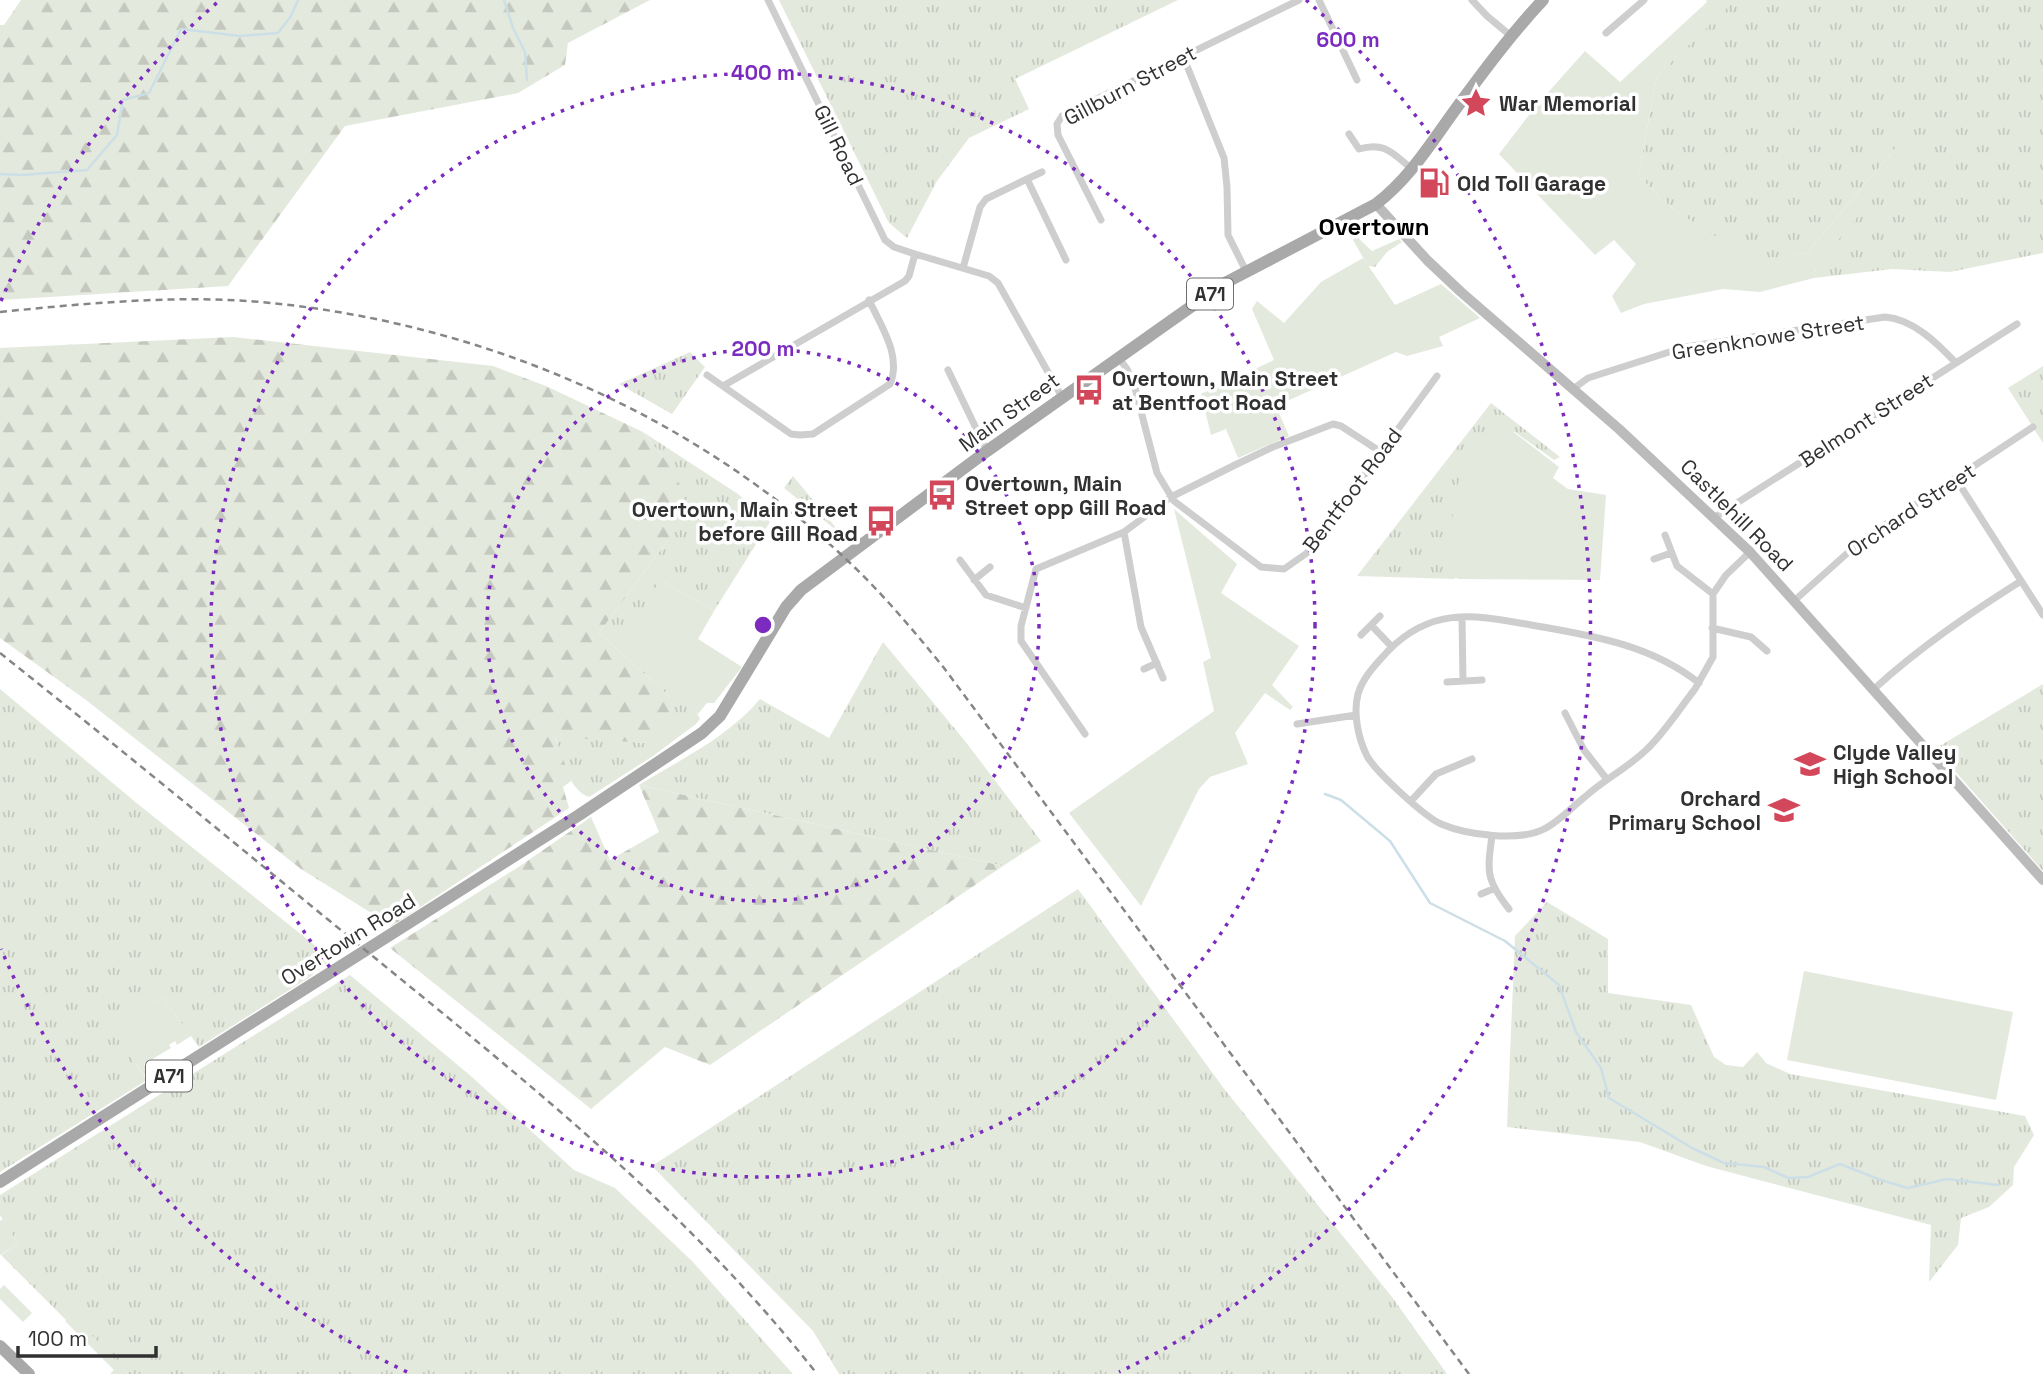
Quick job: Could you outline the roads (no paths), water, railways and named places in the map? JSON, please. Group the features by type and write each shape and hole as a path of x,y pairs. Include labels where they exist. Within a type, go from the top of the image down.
{"main road":[{"name":"Main Street","path":"713,723 740,687 793,597 987,451 1223,284 1376,204 1396,189 1511,36 1543,0"},
{"name":"Castlehill Road","path":"1376,204 1435,268 1573,389 1751,552 2043,880"},
{"name":"Overtown Road","path":"0,1182 579,815 713,723"},
{"path":"0,1346 29,1374"}],"street":[{"name":"Gill Road","path":"768,0 885,240 894,247 989,276 998,283 1062,397"},
{"name":"Gillburn Street","path":"1101,220 1058,135 1057,124 1062,116 1299,0"},
{"path":"1319,0 1357,80"},
{"path":"1472,0 1511,36"},
{"path":"1606,33 1644,0"},
{"path":"1182,55 1224,158 1228,235 1246,271"},
{"path":"1349,134 1359,149 1372,145 1383,146 1412,169"},
{"path":"963,268 980,207 986,199 1042,172"},
{"path":"1027,178 1066,260"},
{"path":"723,386 905,281 915,254"},
{"path":"707,375 791,434 813,434 890,384 895,373 892,349 869,300"},
{"name":"Greenknowe Street","path":"1573,389 1588,378 1685,347 1885,317 1895,318 1936,341 1955,362"},
{"name":"Belmont Street","path":"1715,517 2017,324"},
{"name":"Bentfoot Road","path":"1118,357 1127,369 1135,388 1157,473 1174,501 1261,567 1284,569 1307,553 1437,376"},
{"path":"948,370 987,451"},
{"path":"1085,734 1021,641 1021,626 1037,569 1124,532 1171,497 1273,447 1333,424 1342,426 1381,452"},
{"name":"Orchard Street","path":"1795,600 1861,540 2033,427"},
{"path":"1956,479 2043,615"},
{"path":"1124,532 1141,626 1163,678"},
{"path":"1665,535 1677,566 1685,575 1713,594"},
{"path":"1699,683 1672,663 1624,643 1500,619 1462,617 1429,622 1410,631 1392,647 1362,682 1357,697 1356,715 1368,757 1410,802 1440,824 1492,836 1526,835 1546,829 1606,778 1646,751 1699,683 1713,657 1713,594 1726,575 1751,552"},
{"path":"1654,559 1671,553"},
{"path":"960,560 986,595 1026,608"},
{"path":"974,580 990,566"},
{"path":"1874,689 1947,629 2021,581"},
{"path":"1361,635 1380,616"},
{"path":"1462,617 1464,681"},
{"path":"1372,626 1392,647"},
{"path":"1712,628 1751,637 1768,651"},
{"path":"1144,669 1157,663"},
{"path":"1447,682 1482,680"},
{"path":"1565,713 1584,750 1606,778"},
{"path":"1297,724 1356,715"},
{"path":"1410,802 1436,774 1472,759"},
{"path":"1492,836 1488,868 1493,889 1509,909"},
{"path":"1481,894 1493,889"}],"waterway":[{"path":"0,174 87,170 117,135 123,100 149,93 181,29 240,36 278,33 291,16 298,0"},
{"path":"504,0 513,28 525,52 527,80"},
{"path":"1325,794 1341,800 1390,841 1430,903 1505,941 1559,985 1576,1032 1601,1068 1609,1098 1692,1148 1724,1163 1764,1167 1788,1178 1808,1177 1840,1164 1908,1188 1947,1179 1998,1185"}],"railway":[{"path":"0,312 136,301 204,299 271,303 350,314 429,332 506,355 581,385 653,420 722,462 787,509 848,561 898,613 944,668 1469,1374"},
{"path":"0,653 551,1103 663,1205 717,1259 817,1374"}],"place":[{"name":"War Memorial","path":"1476,103"},
{"name":"Old Toll Garage","path":"1434,183"},
{"name":"Overtown, Main Street at Bentfoot Road","path":"1089,390"},
{"name":"Overtown, Main Street opp Gill Road","path":"942,495"},
{"name":"Overtown, Main Street before Gill Road","path":"881,521"},
{"name":"Clyde Valley High School","path":"1810,764"},
{"name":"Orchard Primary School","path":"1784,810"}],"district":[{"name":"Overtown","path":"1374,226"}]}
